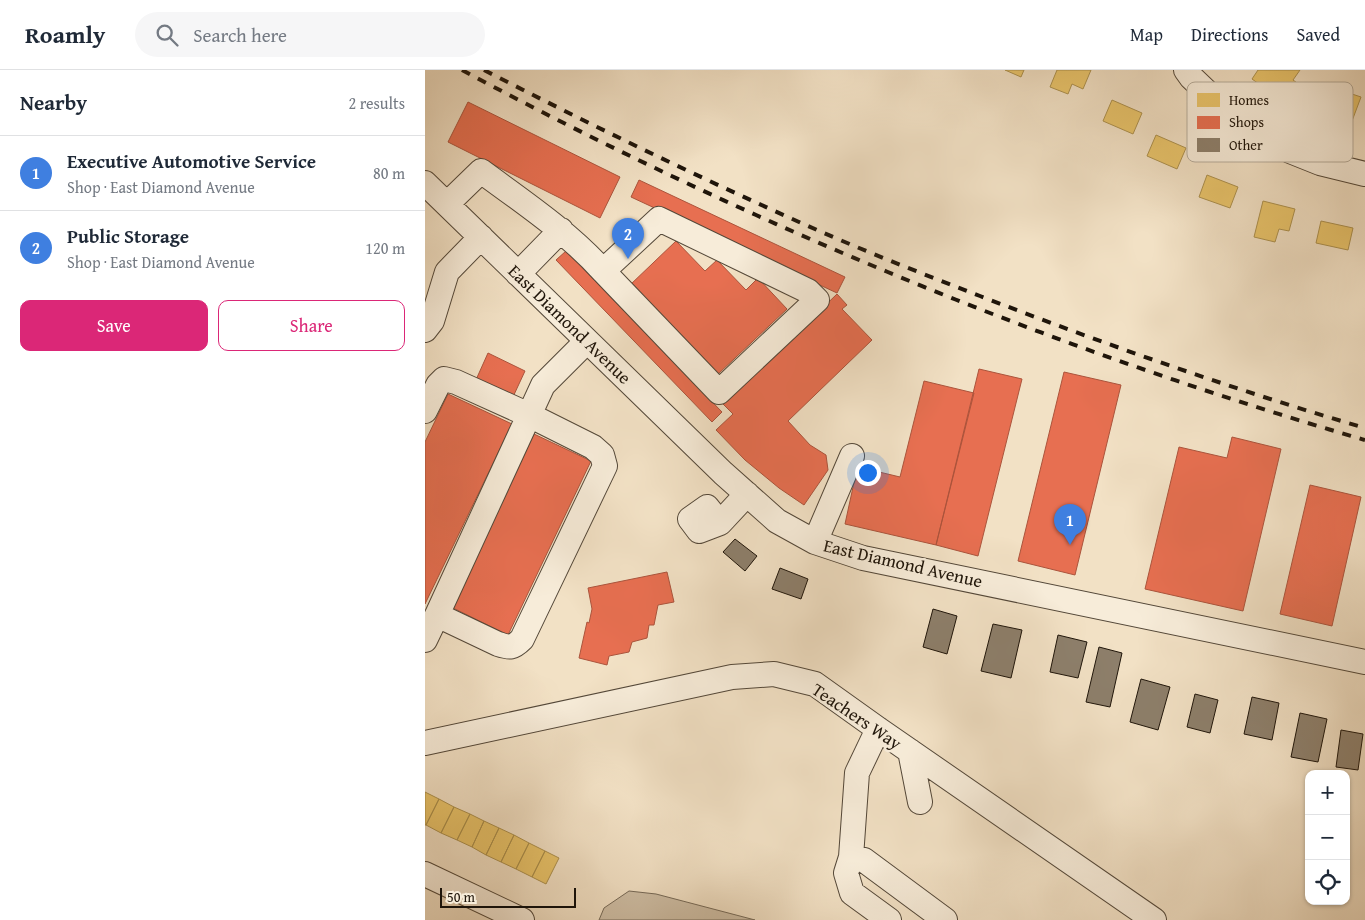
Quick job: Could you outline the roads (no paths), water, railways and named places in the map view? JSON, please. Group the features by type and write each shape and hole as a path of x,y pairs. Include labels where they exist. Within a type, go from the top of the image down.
{"street":[{"path":"1186,70 1195,82"},
{"path":"1318,162 1365,174"},
{"path":"447,204 481,171 561,230 719,392 817,300 808,291 659,219 603,271"},
{"name":"East Diamond Avenue","path":"425,183 723,473 777,520 815,542 863,558 1365,662"},
{"path":"518,274 561,230"},
{"path":"425,330 432,321 447,272 481,237"},
{"path":"425,640 543,385 587,341"},
{"path":"425,412 438,385 444,379 456,382 529,414 593,447 602,455 605,466 522,639 516,645 508,648 437,615"},
{"path":"815,542 852,456"},
{"path":"720,523 747,494"},
{"name":"Teachers Way","path":"425,744 732,678 774,674 815,684 1153,920"},
{"path":"878,729 857,773 851,857 846,873 852,892 889,920"},
{"path":"910,751 920,802"},
{"path":"851,857 864,860 945,920"},
{"path":"425,874 522,920"}],"railway":[{"path":"462,70 680,180 791,231 904,279 1017,324 1132,365 1248,404 1365,440"},
{"path":"484,70 726,189 894,262 1123,349 1268,398 1365,428"}],"place":[{"name":"Public Storage","path":"628,259"},
{"name":"Executive Automotive Service","path":"1070,545"}]}
